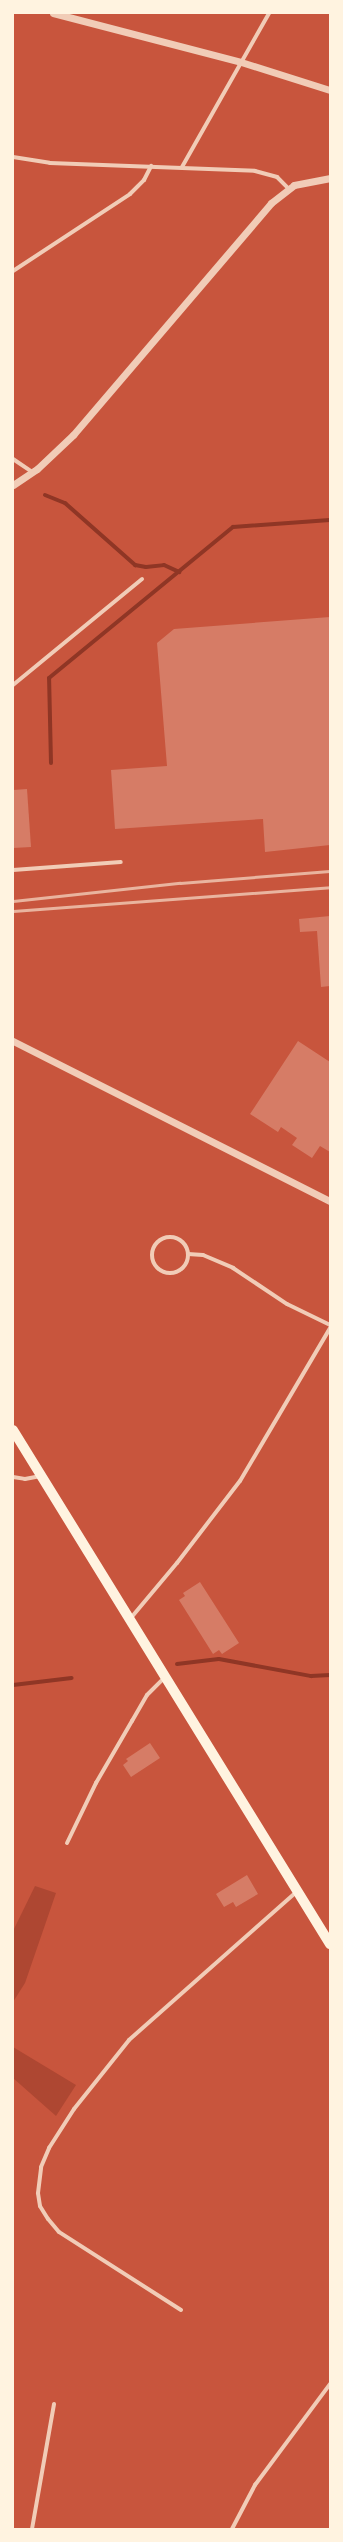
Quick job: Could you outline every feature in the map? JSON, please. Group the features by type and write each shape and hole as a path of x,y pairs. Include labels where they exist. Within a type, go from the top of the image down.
{"main road":[{"path":"13,1430 330,1944"}],"street":[{"path":"53,13 241,62 330,90"},
{"path":"182,167 269,13"},
{"path":"13,156 50,163 259,171 277,177 288,188"},
{"path":"13,271 130,194 144,180 151,166"},
{"path":"13,486 32,473 72,435 258,216 288,188 309,180 330,178"},
{"path":"13,459 32,473"},
{"path":"13,685 142,579"},
{"path":"13,870 121,862"},
{"path":"13,1041 330,1201"},
{"path":"170,1237 181,1240 188,1254 183,1268 168,1273 155,1265 152,1254 159,1241 170,1237"},
{"path":"129,1619 181,1558 240,1481 330,1326 287,1304 233,1268 204,1255 188,1254"},
{"path":"13,1476 25,1479 42,1476"},
{"path":"67,1843 96,1783 132,1721 147,1696 165,1676"},
{"path":"181,2310 59,2232 48,2219 40,2206 39,2175 49,2148 74,2109 129,2040 180,1991 297,1891"},
{"path":"232,2529 255,2485 330,2384"},
{"path":"32,2529 54,2404"}],"shaded area":[{"path":"35,1886 56,1893 25,1983 13,2002 13,1931"},
{"path":"13,2047 76,2085 56,2116 13,2078"}],"building":[{"path":"330,617 330,845 265,852 263,819 115,829 111,770 167,766 157,643 174,629"},
{"path":"27,789 31,847 13,848 13,790"},
{"path":"330,916 330,986 321,987 317,931 300,932 299,919"},
{"path":"298,1041 330,1062 330,1152 320,1146 312,1158 292,1145 297,1138 281,1127 278,1132 250,1114"},
{"path":"200,1582 239,1643 222,1654 219,1650 213,1654 179,1600 185,1596 183,1593"},
{"path":"150,1743 160,1758 131,1777 123,1765 128,1761 126,1759"},
{"path":"247,1875 258,1894 236,1907 233,1902 224,1907 216,1894"}],"waterway":[{"path":"45,495 65,503 135,565 146,567 164,565 179,572"},
{"path":"51,763 49,678 233,527 330,520"},
{"path":"177,1664 219,1659 311,1676 330,1675"},
{"path":"13,1685 72,1678"}],"railway":[{"path":"13,901 180,883 330,871"},
{"path":"13,911 330,887"}]}
